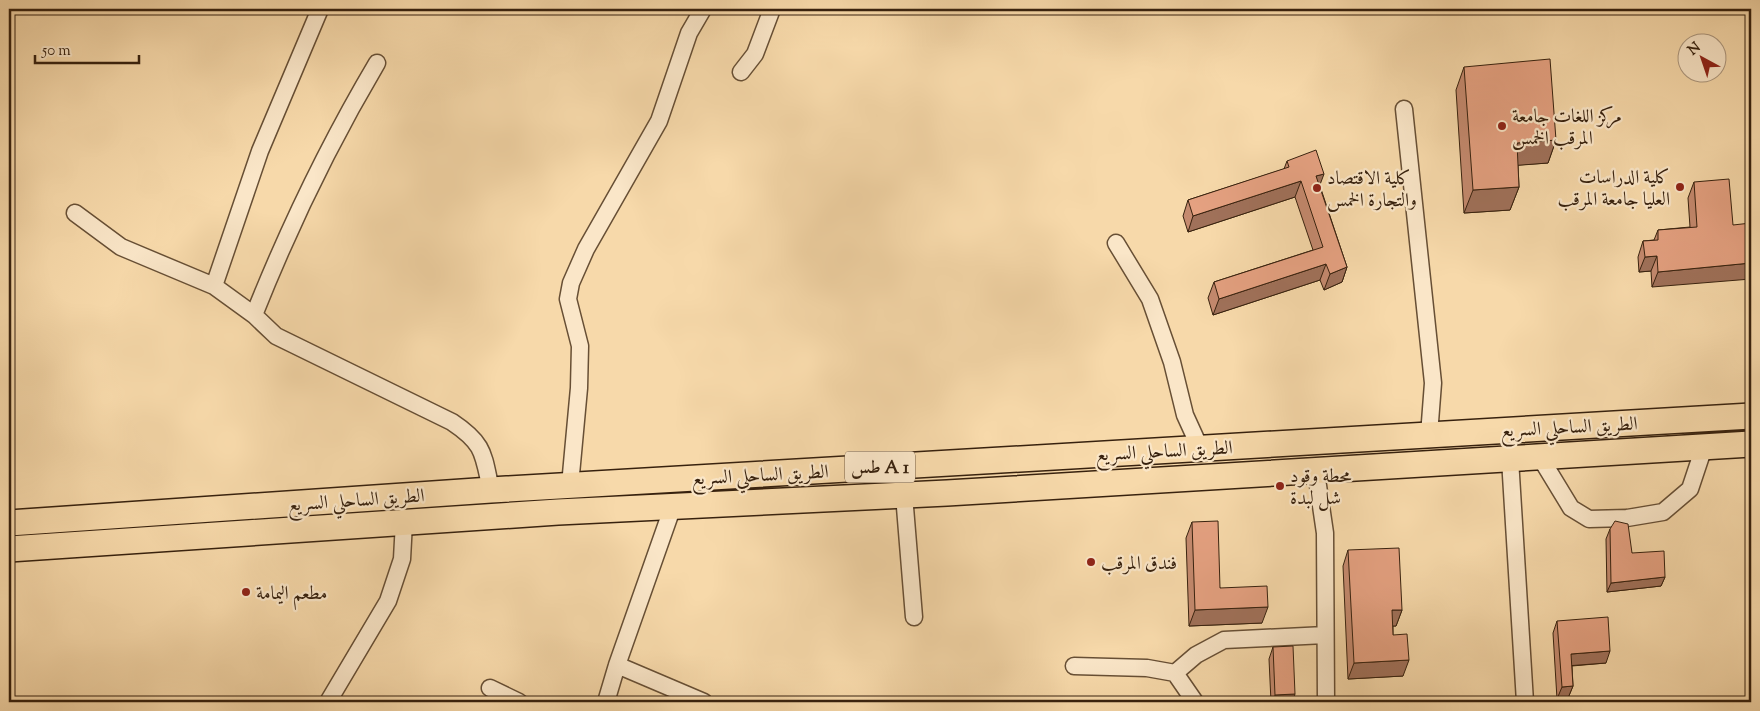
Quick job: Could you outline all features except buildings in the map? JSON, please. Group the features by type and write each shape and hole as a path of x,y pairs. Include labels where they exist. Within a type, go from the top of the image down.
{"highway":[{"name":"الطريق الساحلي السريع","path":"9,523 570,485 1751,416"},
{"name":"الطريق الساحلي السريع","path":"9,549 404,522 1316,472 1751,444"}],"street":[{"path":"214,286 260,150 320,9"},
{"path":"570,485 579,388 580,346 568,299 571,283 586,248 659,121 689,33 703,9"},
{"path":"741,72 755,54 772,9"},
{"path":"254,315 283,243 319,167 377,63"},
{"path":"1404,108 1433,383 1429,435"},
{"path":"75,214 121,248 214,286 254,315 276,336 452,422 468,433 481,448 491,490"},
{"path":"1116,242 1150,299 1172,362 1185,415 1200,448"},
{"path":"1540,457 1571,508 1589,519 1627,518 1663,512 1690,490 1704,447"},
{"path":"1510,459 1525,702"},
{"path":"1316,472 1325,533 1326,702"},
{"path":"904,495 914,617"},
{"path":"606,702 616,665 674,506"},
{"path":"328,702 388,601 402,559 404,522"},
{"path":"1074,666 1147,668 1175,672 1196,655 1224,640 1326,635"},
{"path":"616,665 704,702"},
{"path":"1175,672 1194,702"},
{"path":"490,688 519,702"}],"place":[{"name":"مركز اللغات جامعة المرقب الخمس","path":"1502,126"},
{"name":"كلية الدراسات العليا جامعة المرقب","path":"1680,187"},
{"name":"كلية الاقتصاد والتجارة الخمس","path":"1317,188"},
{"name":"محطة وقود شل لبدة","path":"1280,486"},
{"name":"فندق المرقب","path":"1091,562"},
{"name":"مطعم اليمامة","path":"246,592"}]}
